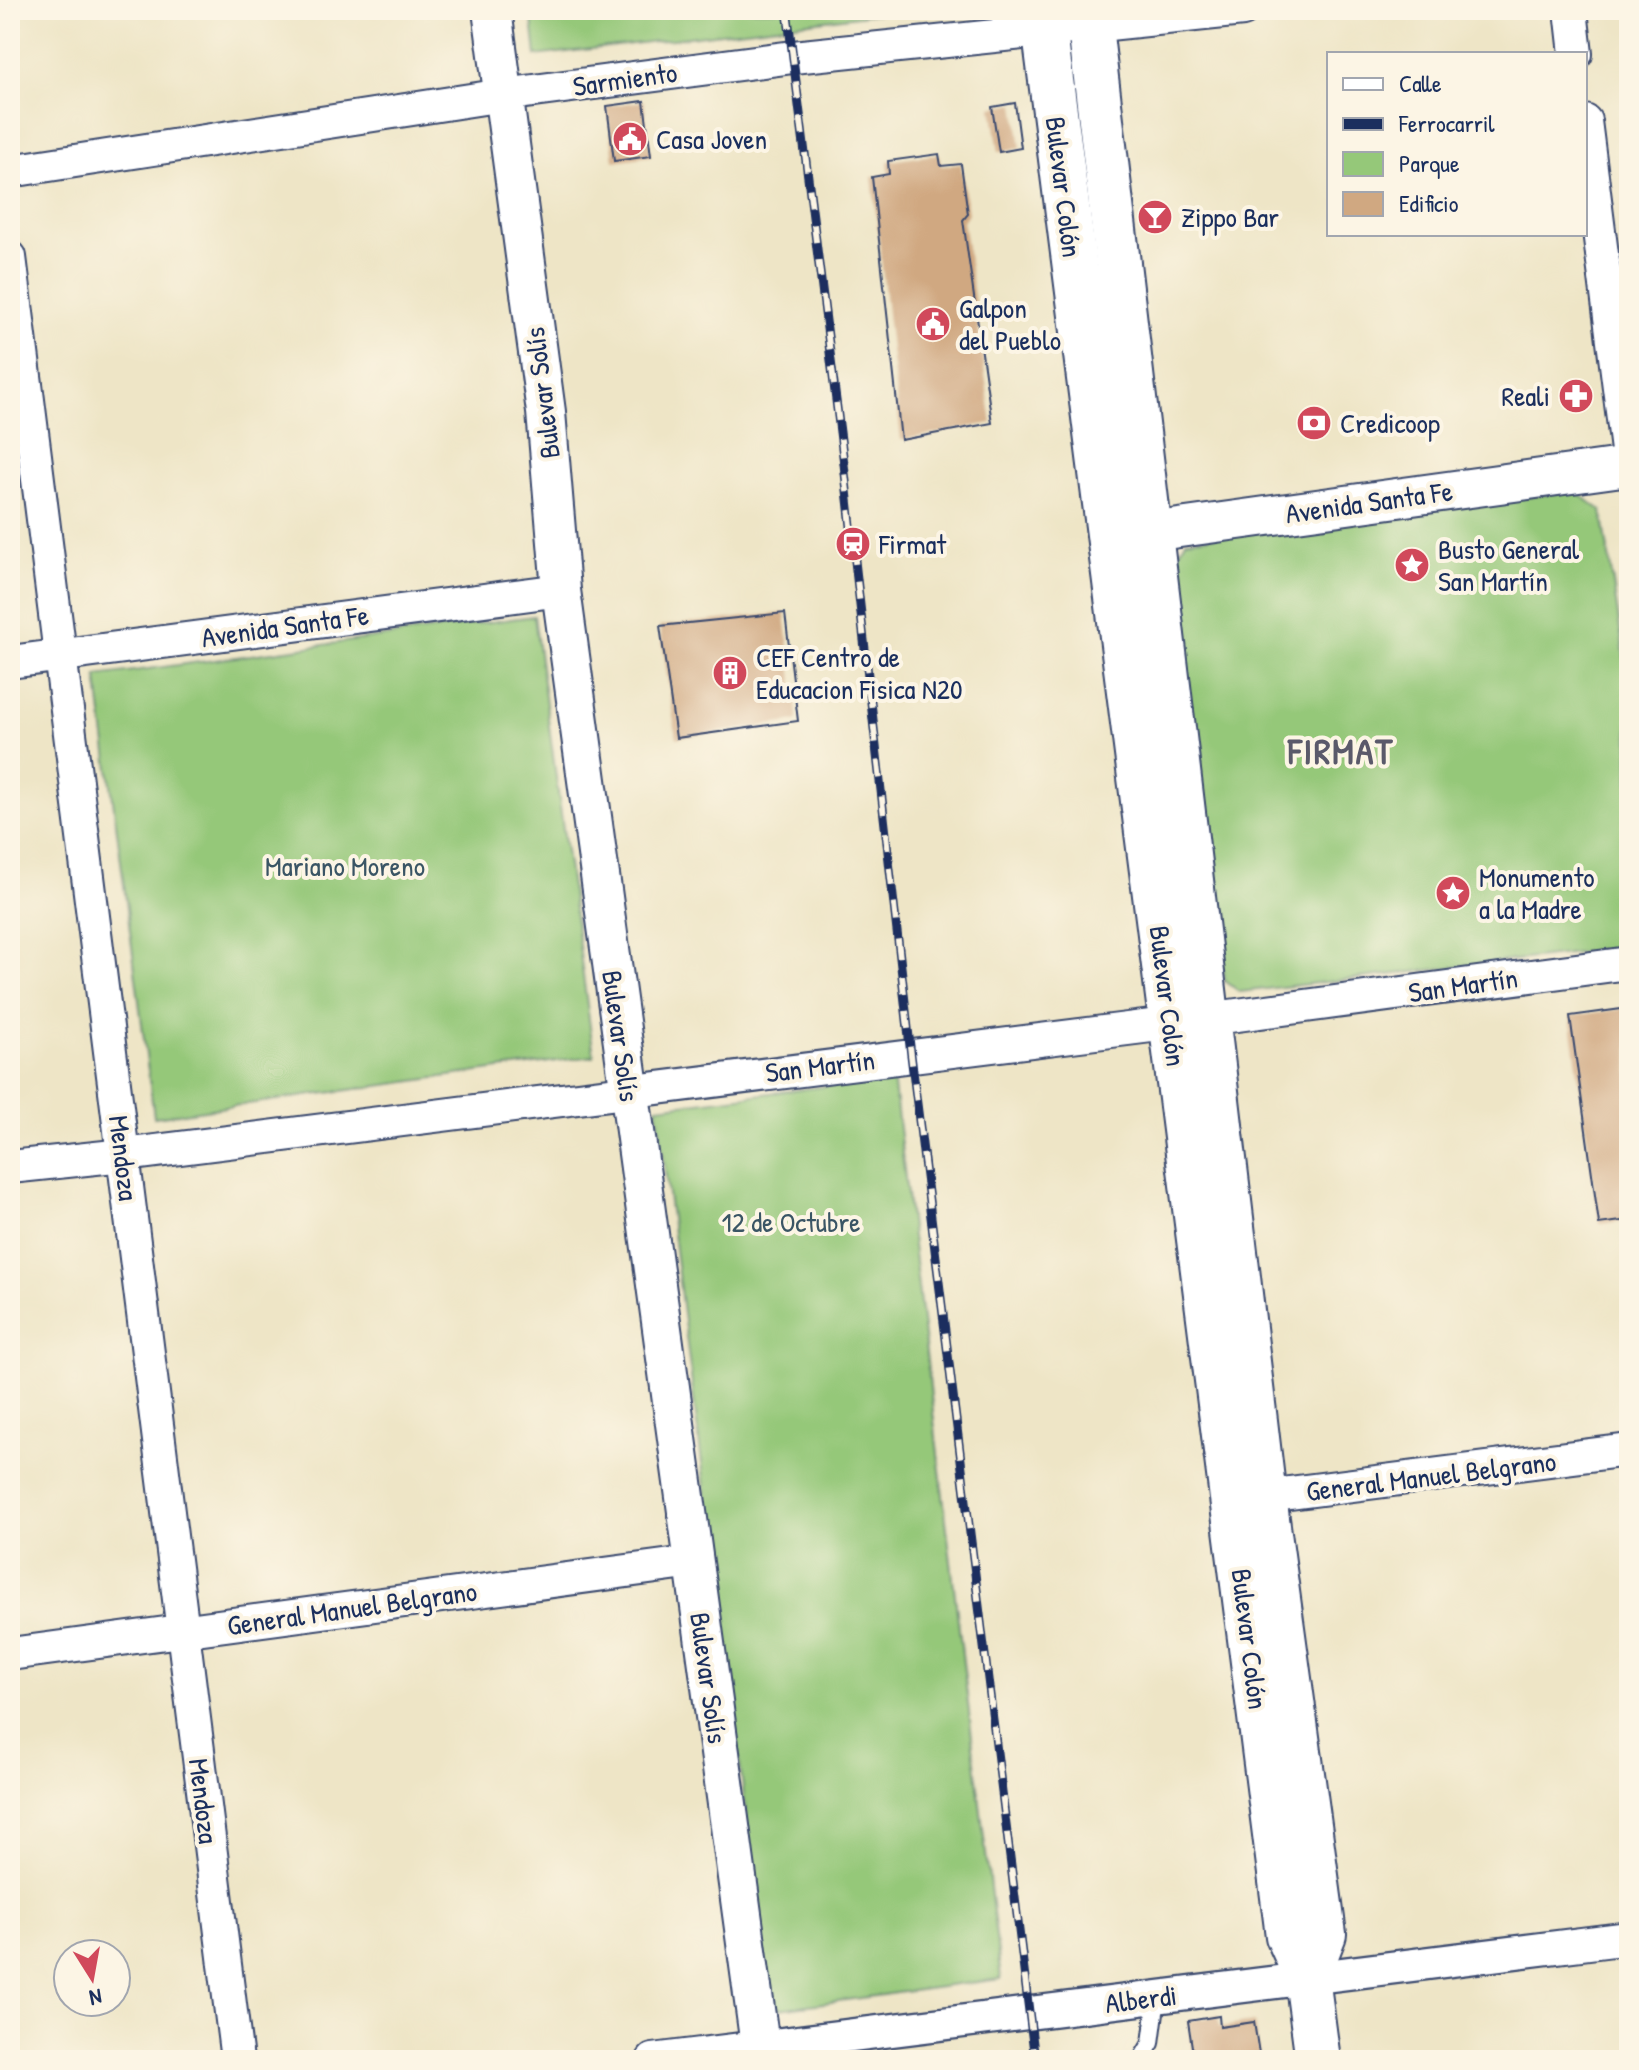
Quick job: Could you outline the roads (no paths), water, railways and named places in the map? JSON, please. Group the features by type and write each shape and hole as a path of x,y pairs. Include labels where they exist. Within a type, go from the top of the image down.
{"main road":[{"name":"Bulevar Colón","path":"1089,17 1130,535 1189,1021 1248,1499 1324,1934 1307,1978 1318,2060"},
{"name":"Bulevar Colón","path":"1043,20 1130,535"}],"street":[{"name":"Bulevar Solís","path":"492,10 546,412 561,590 761,2053"},
{"name":"Sarmiento","path":"10,171 503,95 1043,20 1243,10"},
{"path":"1571,10 1576,52"},
{"path":"1587,137 1629,466"},
{"name":"Mendoza","path":"10,257 237,2060"},
{"name":"Avenida Santa Fe","path":"1130,535 1629,466"},
{"name":"Avenida Santa Fe","path":"10,662 561,590"},
{"name":"San Martín","path":"10,1167 1189,1021 1629,963"},
{"name":"General Manuel Belgrano","path":"1248,1499 1629,1450"},
{"name":"General Manuel Belgrano","path":"10,1654 694,1562"},
{"name":"Alberdi","path":"653,2060 761,2053 1157,1997 1629,1938"}],"lane":[{"path":"1141,2060 1151,2043 1157,1997"}],"railway":[{"path":"787,10 844,464 911,1055 1035,2060"}],"place":[{"name":"Casa Joven","path":"630,139"},
{"name":"Zippo Bar","path":"1155,217"},
{"name":"Galpon del Pueblo","path":"933,324"},
{"name":"Reali","path":"1576,396"},
{"name":"Credicoop","path":"1314,423"},
{"name":"Firmat","path":"853,544"},
{"name":"Busto General San Martín","path":"1412,565"},
{"name":"CEF Centro de Educacion Fisica N20","path":"730,673"},
{"name":"Monumento a la Madre","path":"1453,893"}],"district":[{"name":"FIRMAT","path":"1341,750"}],"park label":[{"name":"Mariano Moreno","path":"345,866"},
{"name":"12 de Octubre","path":"791,1222"}]}
